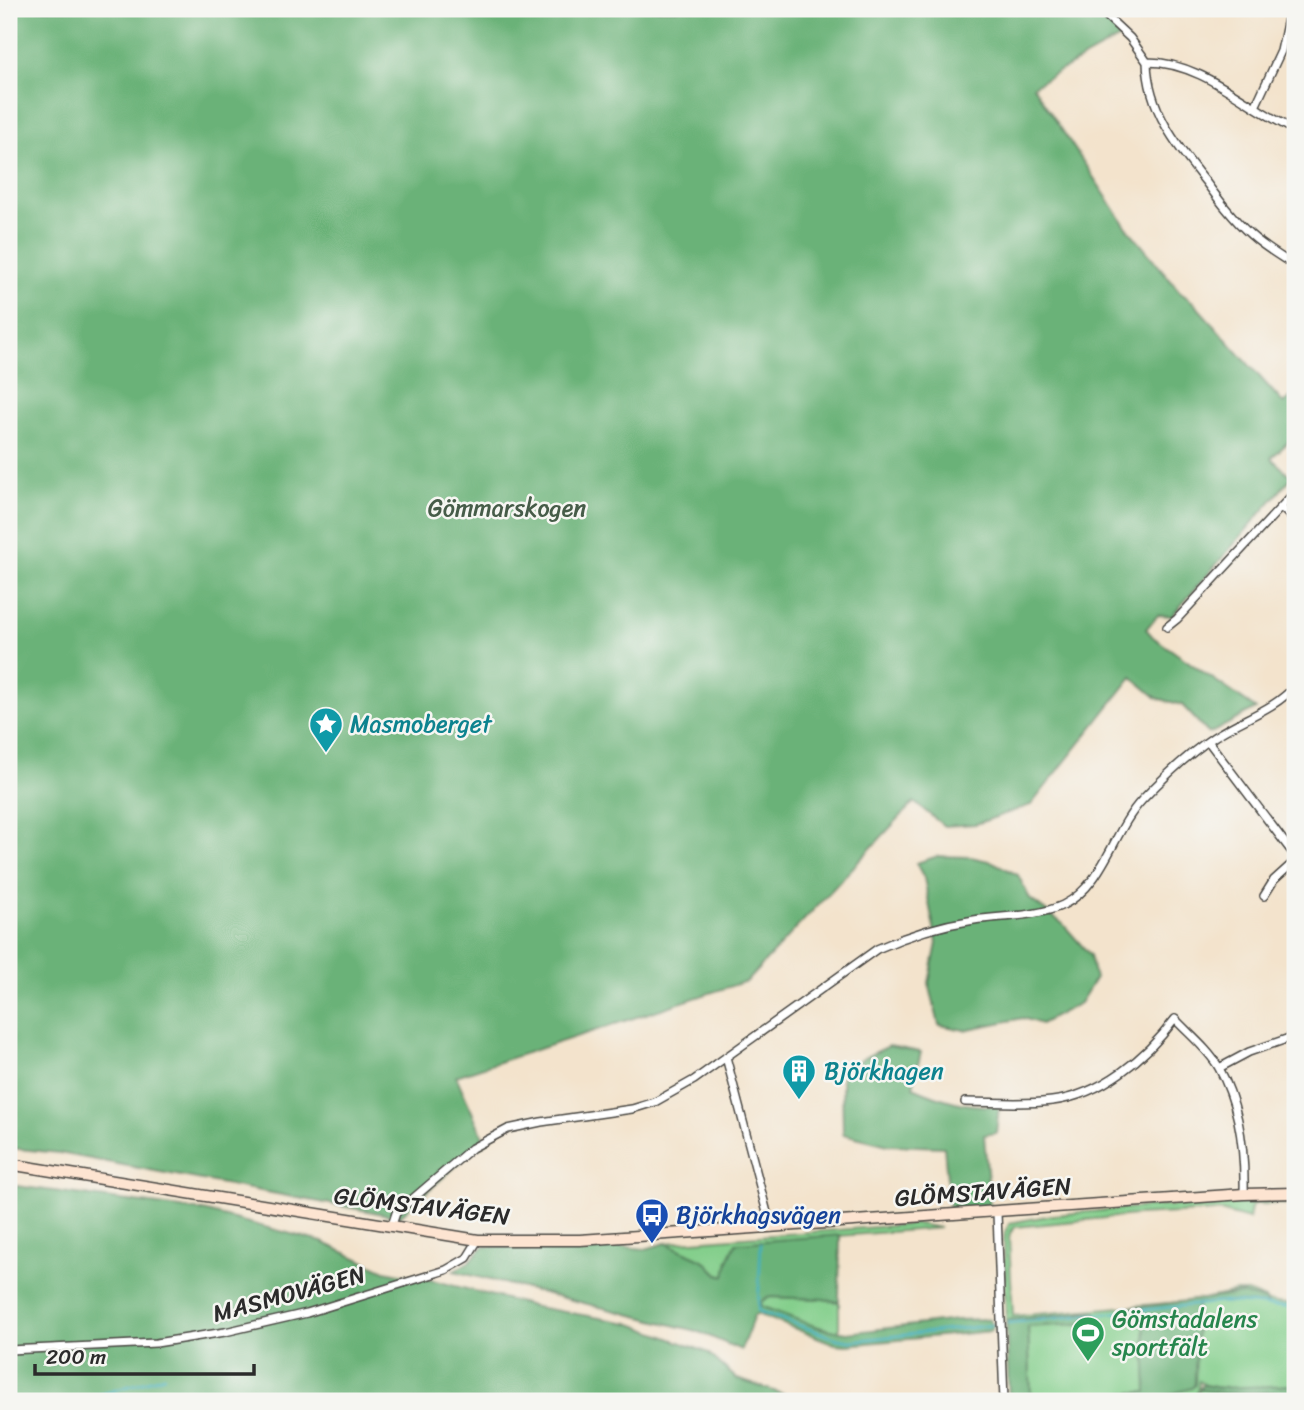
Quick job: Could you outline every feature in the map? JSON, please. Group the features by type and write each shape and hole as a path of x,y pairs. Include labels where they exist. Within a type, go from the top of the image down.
{"main road":[{"name":"GLÖMSTAVÄGEN","path":"9,1164 478,1240 580,1240 1244,1194 1295,1193"}],"street":[{"path":"1099,9 1130,38 1147,62 1147,75 1156,105 1172,139 1227,209 1250,233 1295,266"},
{"path":"1255,107 1281,51 1290,9"},
{"path":"1147,62 1162,62 1192,72 1295,130"},
{"path":"1167,627 1295,492"},
{"path":"1281,507 1295,521"},
{"path":"392,1226 396,1213 472,1148 528,1124 647,1106 686,1085 860,959 887,944 940,926 1047,910 1067,902 1095,877 1129,815 1178,765 1208,741 1276,703 1295,686"},
{"path":"1208,741 1295,856"},
{"path":"1264,896 1274,880 1295,862"},
{"path":"965,1102 1046,1102 1089,1091 1140,1058 1175,1019 1219,1068 1241,1135 1244,1194"},
{"path":"1219,1068 1249,1052 1295,1036"},
{"path":"726,1057 771,1228"},
{"path":"997,1213 1004,1401"},
{"name":"MASMOVÄGEN","path":"9,1350 156,1343 267,1324 446,1270 467,1258 478,1240"}],"green space":[{"name":"Gömmarskogen","path":"9,9 1092,9 1123,36 1033,86 1125,225 1181,293 1193,302 1284,404 1295,393 1295,436 1271,458 1292,477 1172,616 1158,615 1146,629 1153,637 1256,709 1209,734 1182,705 1157,698 1132,677 1031,805 976,824 944,826 914,802 747,981 456,1076 486,1143 474,1150 399,1217 59,1153 9,1148"},
{"path":"938,856 971,857 993,862 1018,875 1030,899 1063,924 1090,955 1095,979 1080,1003 1041,1024 1023,1018 964,1030 939,1025 929,983 937,943 924,878 916,863"},
{"path":"889,1046 921,1052 913,1087 954,1102 999,1106 996,1133 984,1135 990,1206 950,1210 944,1147 888,1145 843,1134 842,1076 863,1058"},
{"path":"9,1185 203,1211 322,1242 385,1271 436,1281 536,1307 629,1323 707,1352 737,1379 805,1401 9,1401"},
{"name":"Gömstadalens sportfält","path":"1266,1201 1295,1204 1255,1204 1251,1207 1249,1219 1220,1211 1135,1215 1015,1227 1010,1233 1013,1316 1194,1301 1171,1305 1144,1321 1148,1392 1031,1398 1028,1326 1093,1323 1097,1317 1096,1313 1091,1312 1006,1320 1005,1232 1010,1223 1053,1215"},
{"path":"918,1224 940,1228 799,1239 728,1260 726,1276 718,1274 705,1261 666,1243"},
{"path":"840,1235 839,1302 768,1297 760,1306 820,1328 847,1333 956,1320 989,1319 993,1326 991,1331 847,1345 835,1344 757,1314 741,1350 697,1331 454,1271 470,1261 484,1246 562,1250 605,1245 645,1249 666,1243 705,1261 718,1274 725,1276 728,1260 736,1243"},
{"path":"1247,1292 1266,1301 1242,1294 1195,1301"},
{"path":"1242,1294 1266,1301 1268,1305 1225,1302 1197,1304 1195,1384 1192,1388 1155,1399 1009,1401 1006,1320 1096,1312 1097,1317 1093,1323 1028,1327 1031,1398 1147,1392 1144,1321 1124,1322 1120,1316 1124,1309"},
{"path":"768,1297 839,1302 839,1332 807,1324 760,1306"},
{"path":"1225,1302 1295,1305 1295,1385 1230,1388 1206,1385 1199,1381 1193,1401 1102,1401 1155,1399 1194,1386 1197,1304"},
{"path":"1202,1385 1219,1388 1295,1385 1295,1392 1222,1393 1202,1390"},
{"path":"1200,1388 1222,1393 1295,1392 1295,1401 1198,1401"}],"waterway":[{"path":"470,17 489,9"},
{"path":"761,1243 758,1311 850,1341 995,1325"},
{"path":"1008,1323 1225,1302 1295,1308"},
{"path":"78,1401 164,1376"}],"place":[{"name":"Masmoberget","path":"326,754"},
{"name":"Björkhagen","path":"799,1101"},
{"name":"Björkhagsvägen","path":"652,1245"},
{"name":"Gömstadalens sportfält","path":"1088,1363"}]}
